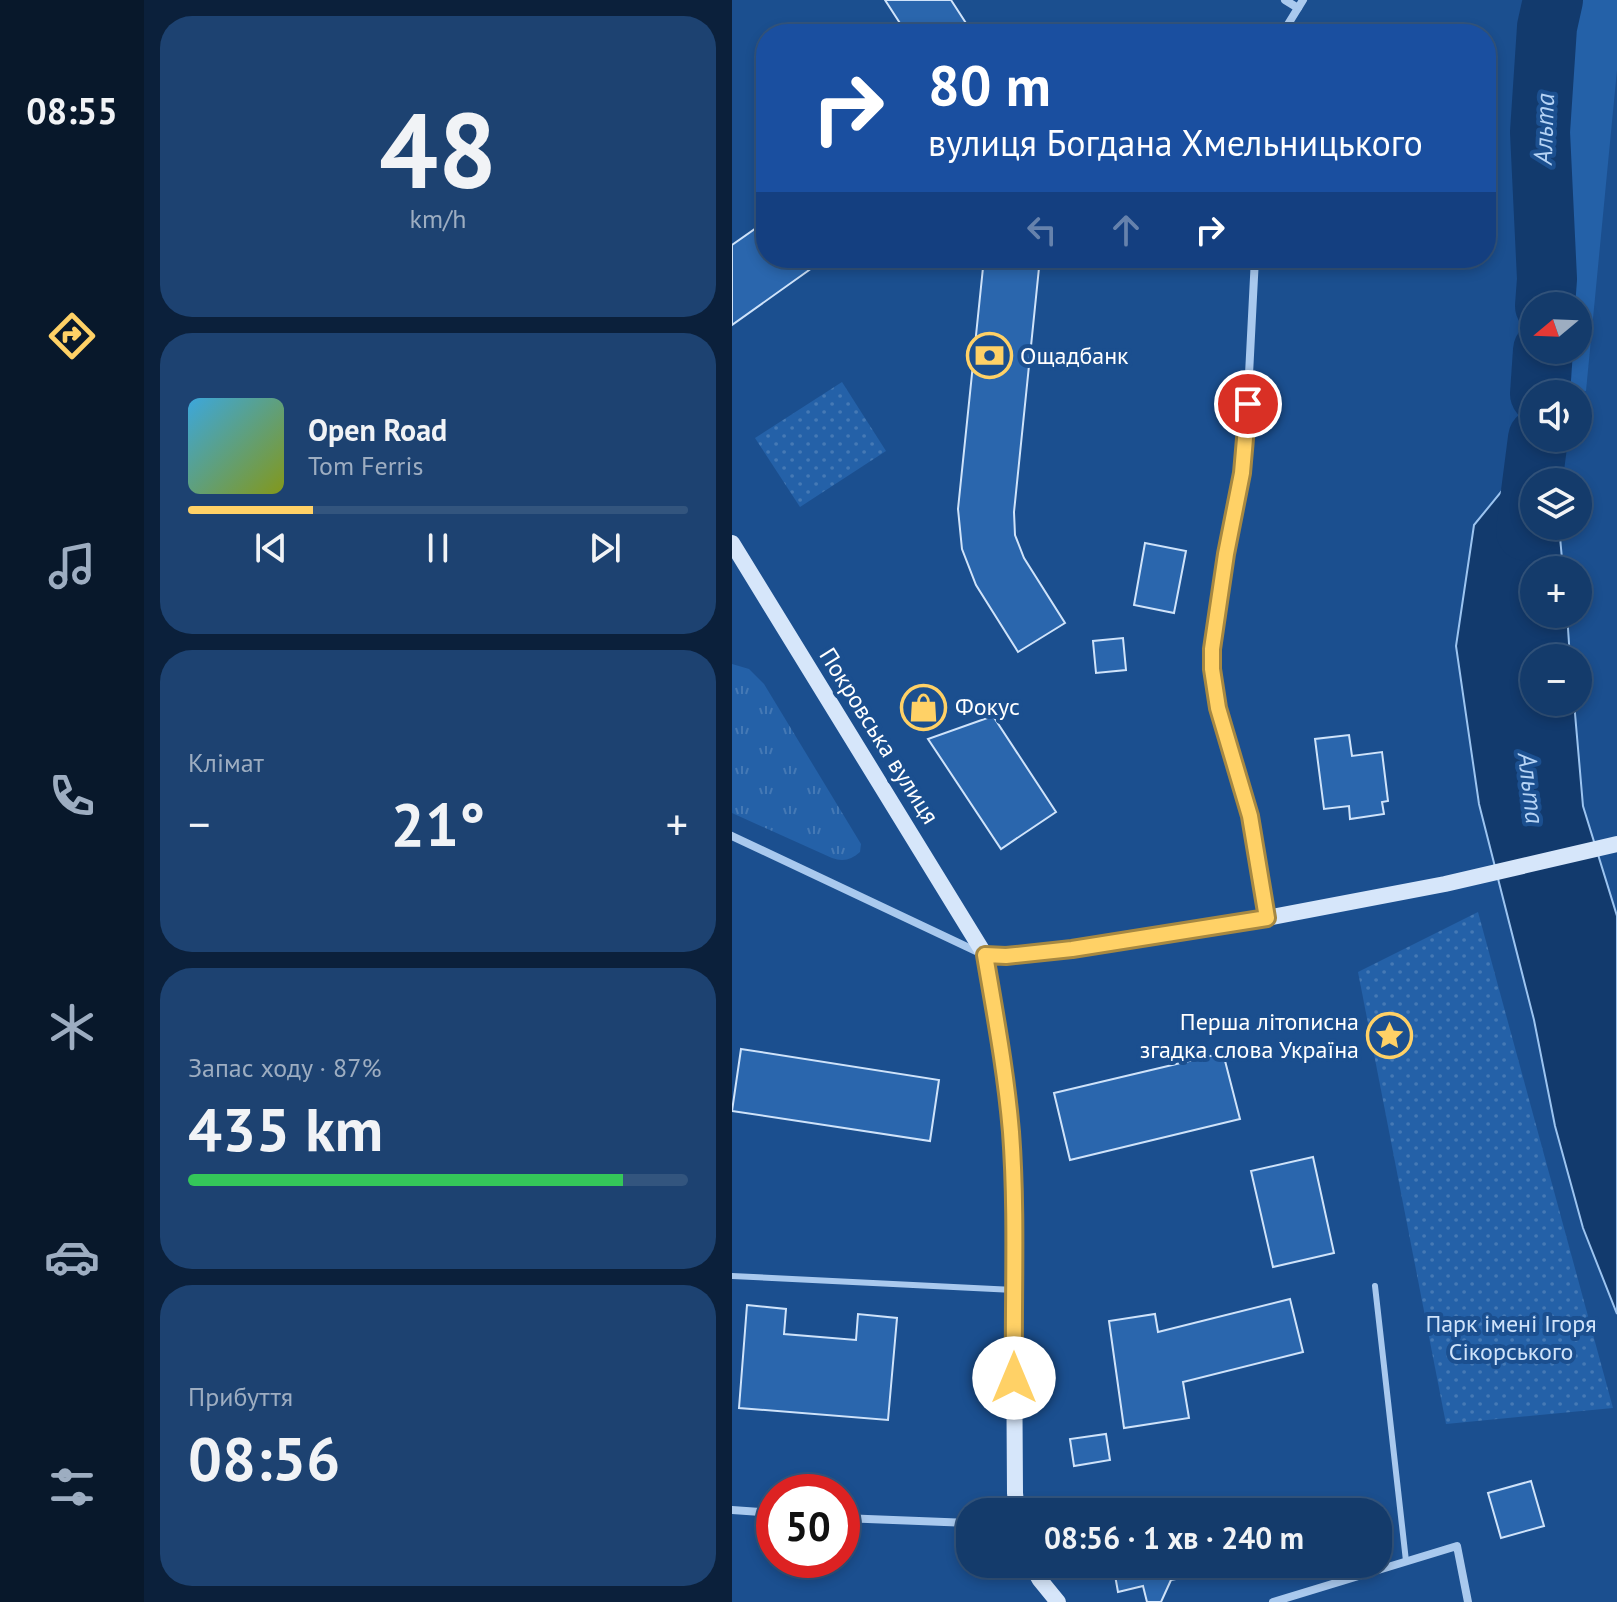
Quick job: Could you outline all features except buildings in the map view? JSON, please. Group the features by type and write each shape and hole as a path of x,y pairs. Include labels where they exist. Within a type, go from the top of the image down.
{"main road":[{"name":"Покровська вулиця","path":"734,552 985,955"},
{"path":"1016,1498 1011,1132 985,955 1006,956 1072,949 1267,918 1445,884 1617,844"},
{"path":"1039,1578 1058,1602"}],"street":[{"path":"1285,0 1300,4 1288,24"},
{"path":"1254,268 1245,452 1212,649 1212,669 1218,708 1250,816 1267,918"},
{"path":"732,836 985,955"},
{"path":"732,1510 756,1512"},
{"path":"860,1519 956,1522"},
{"path":"1273,1602 1457,1546 1468,1602"}],"lane":[{"path":"732,1276 1014,1290"},
{"path":"1375,1286 1406,1561"}],"green space":[{"path":"1581,0 1617,0 1617,70 1592,329 1592,292 1564,292 1564,63"},
{"path":"1559,364 1589,364 1587,380 1558,380"},
{"path":"842,382 886,451 800,507 755,438"},
{"path":"732,664 749,669 764,684 861,844 860,852 853,857 843,860 832,858 732,813"},
{"name":"Парк імені Ігоря Сікорського","path":"1478,912 1613,1408 1446,1424 1358,972"}],"water":[{"path":"1534,452 1539,452 1546,468 1521,468"},
{"path":"1520,469 1520,540 1560,540 1562,556 1520,556 1520,628 1568,628 1569,644 1520,644 1520,716 1575,716 1583,806 1617,916 1617,1314 1583,1228 1555,1126 1534,1020 1479,804 1456,646 1474,525"}],"waterway":[{"name":"Альта","path":"1546,292 1540,132 1547,27 1553,0"},
{"name":"Альта","path":"1541,380 1542,364"},
{"name":"Альта","path":"1534,468 1536,452"}],"place":[{"name":"Ощадбанк","path":"989,356"},
{"name":"Фокус","path":"924,707"},
{"name":"Перша літописна згадка слова Україна","path":"1390,1036"}],"route":[{"path":"1014,1378 1011,1132 985,955 1006,956 1072,949 1267,918 1250,816 1218,708 1212,669 1212,649 1226,554 1245,452 1248,404"}]}
